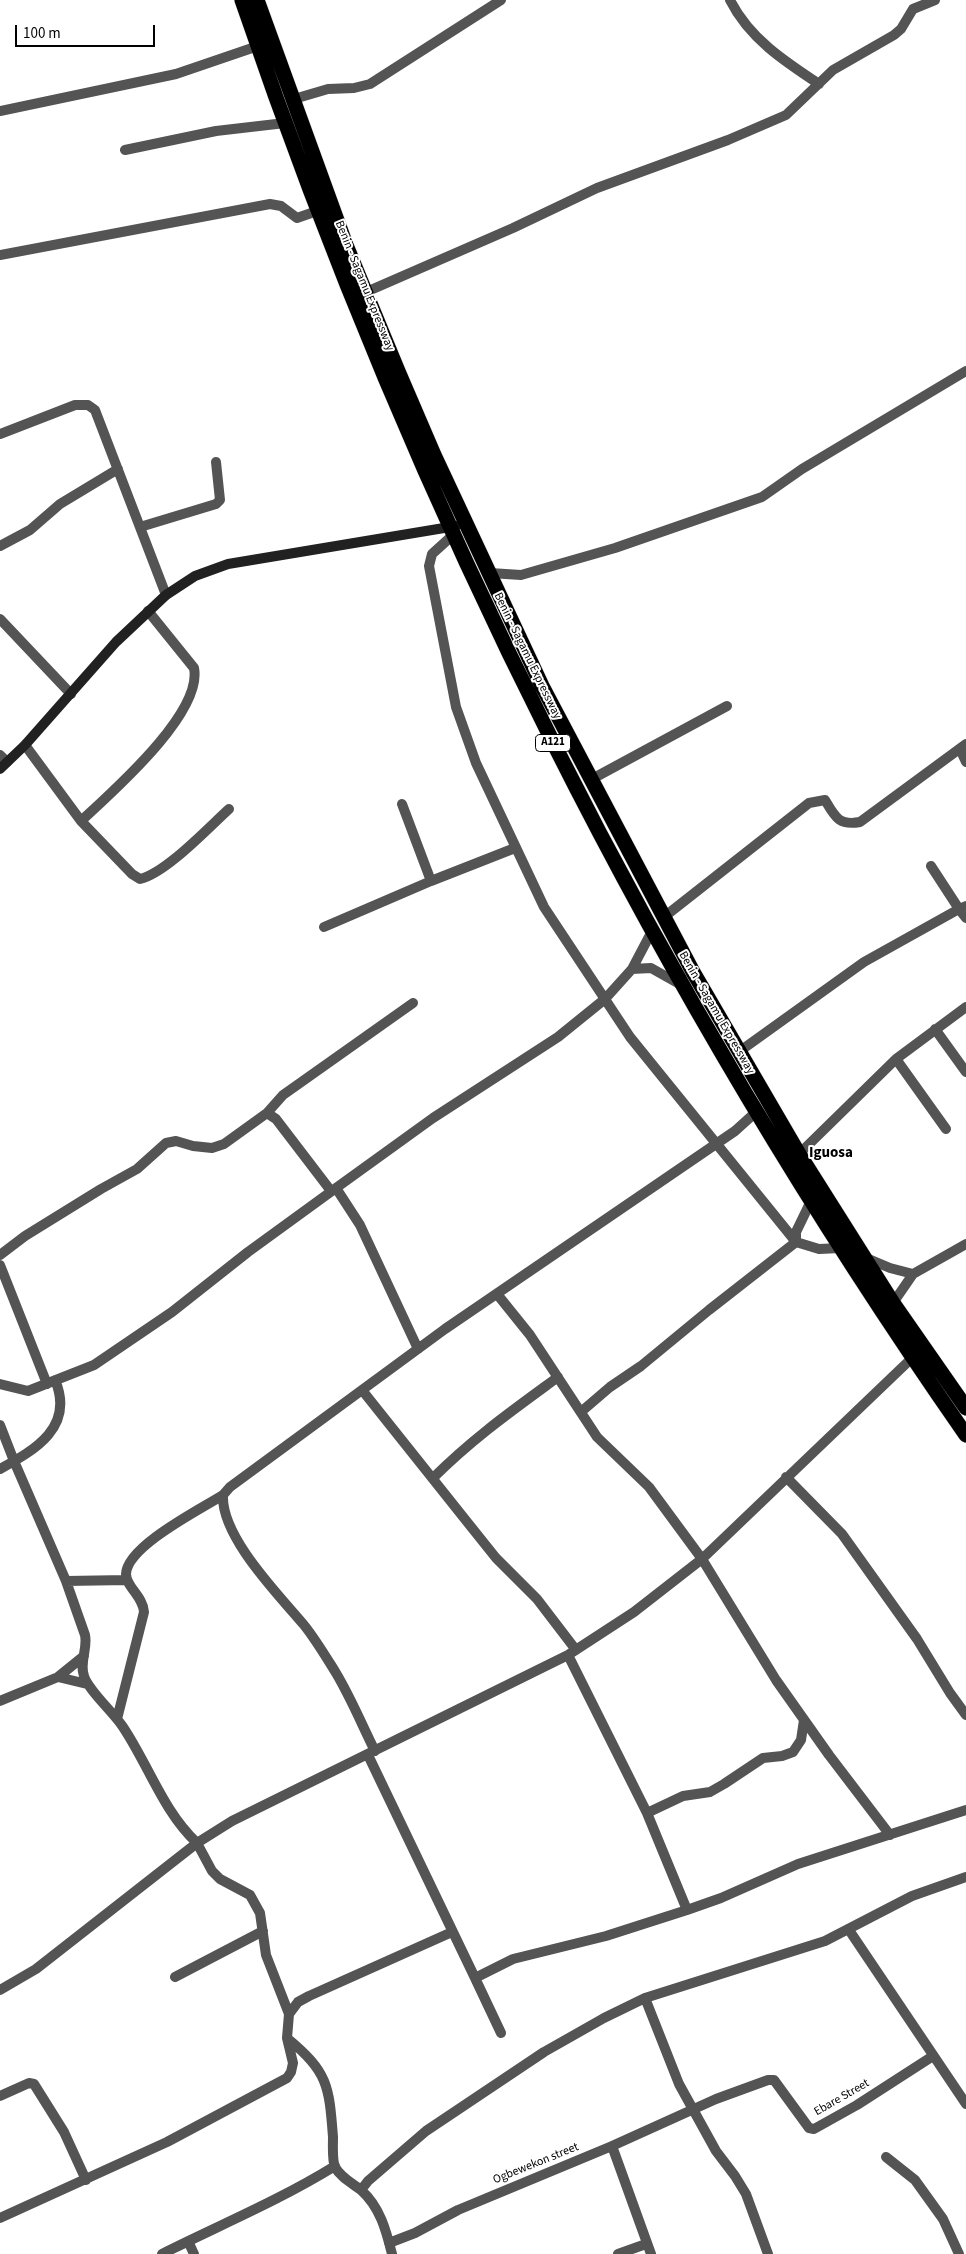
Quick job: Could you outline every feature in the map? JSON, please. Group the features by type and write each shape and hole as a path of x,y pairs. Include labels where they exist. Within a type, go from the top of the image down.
{"highway":[{"name":"Benin - Sagamu Expressway","path":"242,0 317,212 339,247 369,340 466,566 583,804 652,931 756,1112 912,1358 966,1435"},
{"name":"A121","path":"258,0 294,99 339,247 366,292 434,455 542,686 693,972 799,1154 893,1303 966,1408"}],"street":[{"path":"294,99 328,89 354,88 370,84 501,0"},
{"path":"730,0 738,17 762,43 820,84"},
{"path":"366,292 512,228 597,188 728,140 786,115 833,70 894,35 901,29 914,9 935,0"},
{"path":"0,112 176,74 258,46"},
{"path":"125,150 216,131 285,123"},
{"path":"0,255 270,204 281,206 297,218 317,212"},
{"path":"490,573 521,575 615,548 762,498 802,469 966,370"},
{"path":"0,434 75,405 88,405 95,410 166,595"},
{"path":"140,527 216,504 220,500 216,462"},
{"path":"0,546 30,530 60,504 118,469"},
{"path":"466,522 452,532 429,560 456,707 476,763 544,907 630,1038 796,1242 819,1250 841,1248"},
{"path":"2,762 25,745 116,642 148,611 166,595 195,576 228,564 452,532"},
{"path":"81,821 118,786 170,731 191,692 196,676 194,668 148,611"},
{"path":"0,619 71,694"},
{"path":"592,779 728,706"},
{"path":"25,745 81,821 132,874 140,879 150,877 163,868 230,809"},
{"path":"664,917 809,803 825,800 839,821 848,824 860,822 963,747 966,762"},
{"path":"402,804 431,881"},
{"path":"324,927 431,881 515,848"},
{"path":"931,866 962,907 966,918"},
{"path":"740,1051 864,962 962,907"},
{"path":"0,1384 28,1391 94,1365 164,1318 248,1252 441,1113 558,1037 605,1000 632,969 652,931"},
{"path":"632,969 651,968 683,986"},
{"path":"0,1255 25,1236 101,1189 137,1170 166,1144 176,1140 193,1146 212,1148 231,1140 267,1114 284,1095 413,1003"},
{"path":"799,1154 896,1059 966,1006"},
{"path":"934,1029 966,1072"},
{"path":"896,1059 946,1129"},
{"path":"118,1719 144,1612 142,1600 126,1575 130,1563 147,1542 224,1495 230,1486 418,1349 735,1131 756,1112"},
{"path":"267,1114 276,1119 360,1225 418,1349"},
{"path":"796,1242 796,1232 812,1201"},
{"path":"582,1411 796,1242"},
{"path":"893,1303 913,1274 966,1244"},
{"path":"864,1257 890,1268 913,1274"},
{"path":"0,1265 51,1382 60,1408 53,1430 36,1448 0,1469"},
{"path":"497,1294 530,1335 597,1436 649,1487 702,1560 776,1680 890,1835"},
{"path":"0,1990 36,1969 197,1843 232,1821 572,1652 634,1612 702,1560 912,1358 933,1360"},
{"path":"433,1478 463,1447 558,1376"},
{"path":"362,1390 496,1558 537,1599 572,1652 646,1813 687,1910"},
{"path":"0,1425 66,1581 86,1635 87,1643 82,1669 87,1684 118,1719 142,1758 173,1816 197,1843 212,1870 220,1879 250,1895 260,1913 266,1955 290,2014"},
{"path":"786,1478 842,1534 916,1639 966,1715"},
{"path":"224,1495 225,1512 240,1544 260,1575 305,1627 331,1666 452,1932 502,2033"},
{"path":"66,1581 128,1580"},
{"path":"0,1700 58,1677 84,1656"},
{"path":"58,1677 87,1684"},
{"path":"646,1813 683,1796 710,1792 763,1758 782,1756 793,1752 801,1740 804,1720"},
{"path":"475,1978 513,1959 606,1936 687,1910 721,1898 798,1864 966,1810"},
{"path":"360,2190 368,2180 434,2126 544,2052 645,1998 825,1941 912,1896 966,1877"},
{"path":"849,1930 966,2104"},
{"path":"175,1977 263,1931"},
{"path":"0,2218 167,2142 286,2078 291,2072 293,2063 287,2038 290,2014 298,2002 452,1932"},
{"path":"645,1998 679,2084 716,2150 736,2176 746,2194 768,2254"},
{"path":"287,2038 310,2057 323,2076 330,2095 335,2166 346,2180 372,2202 384,2222 392,2254"},
{"name":"Ebare Street","path":"694,2109 716,2099 774,2080 809,2128 814,2129 857,2106 933,2056"},
{"path":"0,2096 29,2083 34,2084 64,2132 86,2180"},
{"name":"Ogbewekon street","path":"389,2243 415,2233 458,2210 612,2146 694,2109"},
{"path":"612,2146 651,2254"},
{"path":"886,2157 915,2180 943,2219 959,2254"},
{"path":"162,2254 296,2190 335,2166"},
{"path":"188,2241 194,2254"},
{"path":"618,2254 646,2244"}],"district":[{"name":"Iguosa","path":"831,1154"}]}
